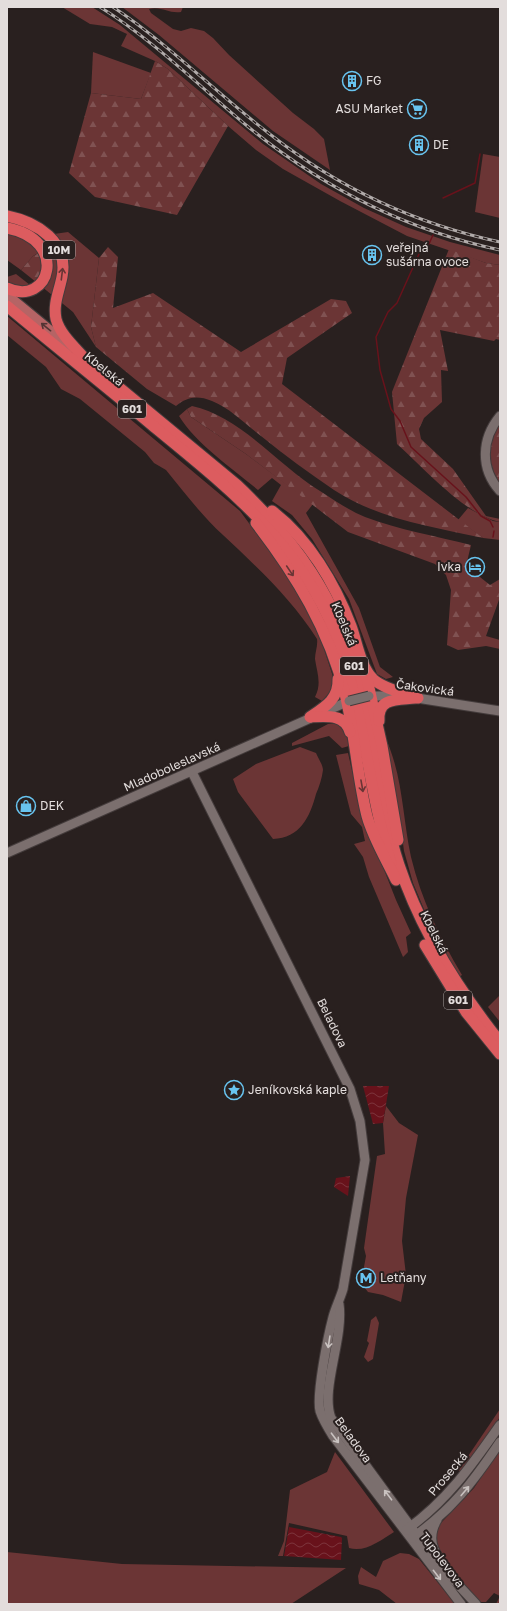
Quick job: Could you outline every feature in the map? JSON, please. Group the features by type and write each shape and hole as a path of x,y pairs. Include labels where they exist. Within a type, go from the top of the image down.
{"highway":[{"name":"10M","path":"7,216 38,227 50,237 57,246 62,259 63,271 56,298 55,312 59,328 87,361"},
{"name":"10M","path":"7,228 23,233 43,247 47,256 48,264 45,276 38,285 28,291 15,291 7,288"},
{"name":"Kbelská","path":"7,306 233,487"},
{"name":"Kbelská","path":"87,361 233,487 292,556 318,596 334,631 351,686 382,831 416,927 440,972 466,1012 500,1054"},
{"path":"233,487 299,584 319,622 332,653 348,701 355,748 369,820 400,879"},
{"path":"233,487 285,522 307,546 343,607 368,672 377,682 418,698"},
{"path":"310,717 328,704 336,694 338,680 332,653"},
{"path":"361,655 382,746"},
{"path":"400,879 379,716 381,707 391,701 418,698"},
{"path":"310,717 331,716 344,721 349,729 355,748"},
{"name":"Kbelská","path":"400,879 431,941 458,986 500,1042"}],"main road":[{"name":"Kbelská","path":"7,295 87,361"}],"street":[{"path":"500,416 488,435 485,455 489,475 500,491"},
{"name":"Čakovická","path":"348,701 370,696 390,695 418,698 500,712"},
{"name":"Mladoboleslavská","path":"7,854 348,701"},
{"name":"Beladova","path":"192,772 304,995 356,1104 365,1160 358,1207 339,1304 332,1318 320,1388 320,1410 329,1430 408,1528"},
{"name":"Prosecká","path":"408,1528 441,1503 465,1474 500,1425"},
{"name":"Prosecká","path":"414,1537 438,1519 476,1478 500,1442"},
{"name":"Tupolevova","path":"438,1519 432,1532 434,1552 461,1588"},
{"name":"Tupolevova","path":"408,1528 461,1604"},
{"name":"Tupolevova","path":"414,1537 476,1604"}],"green space":[{"path":"62,7 92,7 120,25 263,144 321,184 364,208 406,227 450,242 500,255 500,265 486,263 407,236 283,169 256,150 228,126 168,69 155,61 121,46 127,34 112,27 90,24"},
{"path":"122,7 183,7 181,12 173,12 158,8 149,9 151,13 173,29 181,31 191,28 204,31 213,38 229,55 324,139 330,170 273,131 159,35"},
{"path":"93,52 151,73 141,99 91,93"},
{"path":"155,61 168,69 228,126 177,215 95,197 69,173 91,93 141,99"},
{"path":"483,154 500,157 500,218 475,212"},
{"path":"7,232 18,235 41,251 54,234 68,232 99,258 91,327 96,347 73,312 36,282 40,252 33,256 21,270 7,260"},
{"path":"108,247 118,257 113,308 153,293 241,352 331,299 346,301 352,313 287,358 282,384 483,538 406,521 369,508 351,500 325,484 219,404 207,399 192,398 176,406 147,389 96,347 91,327 99,258"},
{"path":"449,249 486,263 500,265 500,340 496,339 494,341 440,330 448,371 441,370 442,402 424,418 419,429 421,439 453,469 486,516 500,519 500,522 487,518 459,501 397,444 392,392"},
{"path":"41,252 43,271 36,282 21,270 33,256"},
{"path":"16,274 30,285 24,287 7,284 7,277"},
{"path":"7,316 240,511 292,582 315,621 335,683 334,692 330,692 322,701 315,697 319,683 315,659 317,639 297,610 261,571 215,528 193,504 166,470 154,463 145,452 80,399 61,389 46,367 7,335"},
{"path":"192,406 210,411 243,431 305,481 336,502 359,515 391,526 471,545 466,566 490,585 500,579 500,597 486,636 486,646 458,650 447,645 451,590 446,575 435,564 348,532 246,454 191,417 187,409"},
{"path":"187,409 191,417 246,454 313,504 306,513 359,608 380,667 393,677 386,679 377,674 349,599 312,539 292,515 272,501 281,485 272,478 258,490 205,446 186,426 179,416"},
{"path":"500,423 500,485 490,461 489,447 491,439"},
{"path":"468,508 493,521 500,522 500,540 483,538 458,520"},
{"path":"486,636 500,640 500,649 486,646"},
{"path":"337,723 346,731 349,746 342,748 329,736 292,746 292,743 328,724"},
{"path":"383,733 395,763 415,873 432,918 462,975 459,977 436,938 413,883 404,851 399,813"},
{"path":"300,747 316,753 323,768 323,773 311,811 302,825 290,835 273,839 238,792 233,779 256,764"},
{"path":"348,753 362,814 396,900 411,933 406,937 408,952 403,957 369,877 363,857 354,844 365,841 362,827 351,814 336,755"},
{"path":"500,995 500,1022 488,1007"},
{"path":"386,1106 399,1123 418,1135 406,1198 402,1241 406,1275 401,1302 383,1295 368,1292 361,1283 366,1256 364,1248 377,1156 385,1154 383,1123"},
{"path":"376,1316 379,1323 373,1359 368,1362 364,1357 369,1343 367,1341 371,1320"},
{"path":"500,1409 500,1417 464,1470 458,1471"},
{"path":"500,1449 500,1596 494,1593 486,1602 481,1602 463,1585 435,1547 436,1530 474,1488"},
{"path":"335,1452 394,1532 373,1545 361,1549 355,1549 349,1548 347,1536 289,1523 283,1556 278,1556 284,1541 290,1490 327,1472"},
{"path":"7,1552 122,1564 346,1568 291,1604 7,1604"},
{"path":"400,1553 409,1554 419,1559 455,1604 397,1604 379,1590 359,1584 358,1576 361,1567 376,1577 383,1561"},
{"path":"500,1596 500,1604 496,1604"}],"water":[{"path":"363,1086 389,1086 383,1123 373,1124"},
{"path":"350,1176 348,1196 334,1187 336,1178"},
{"path":"289,1527 341,1537 341,1560 284,1556"}],"waterway":[{"path":"443,198 475,183 480,154"},
{"path":"433,235 428,246 419,254 397,303 388,312 376,337 380,370 391,409 400,421 411,447 466,497 481,516 490,521 493,527"},
{"path":"493,537 494,531"}],"railway":[{"path":"100,7 157,48 246,125 274,147 334,186 398,218 431,231 500,250"},
{"path":"113,7 174,53 271,135 324,172 380,202 409,214 438,225 500,242"}],"place":[{"name":"FG","path":"352,81"},
{"name":"ASU Market","path":"417,109"},
{"name":"DE","path":"419,145"},
{"name":"veřejná sušárna ovoce","path":"372,255"},
{"name":"Ivka","path":"475,567"},
{"name":"DEK","path":"26,806"},
{"name":"Jeníkovská kaple","path":"234,1090"},
{"name":"Letňany","path":"366,1278"}]}
